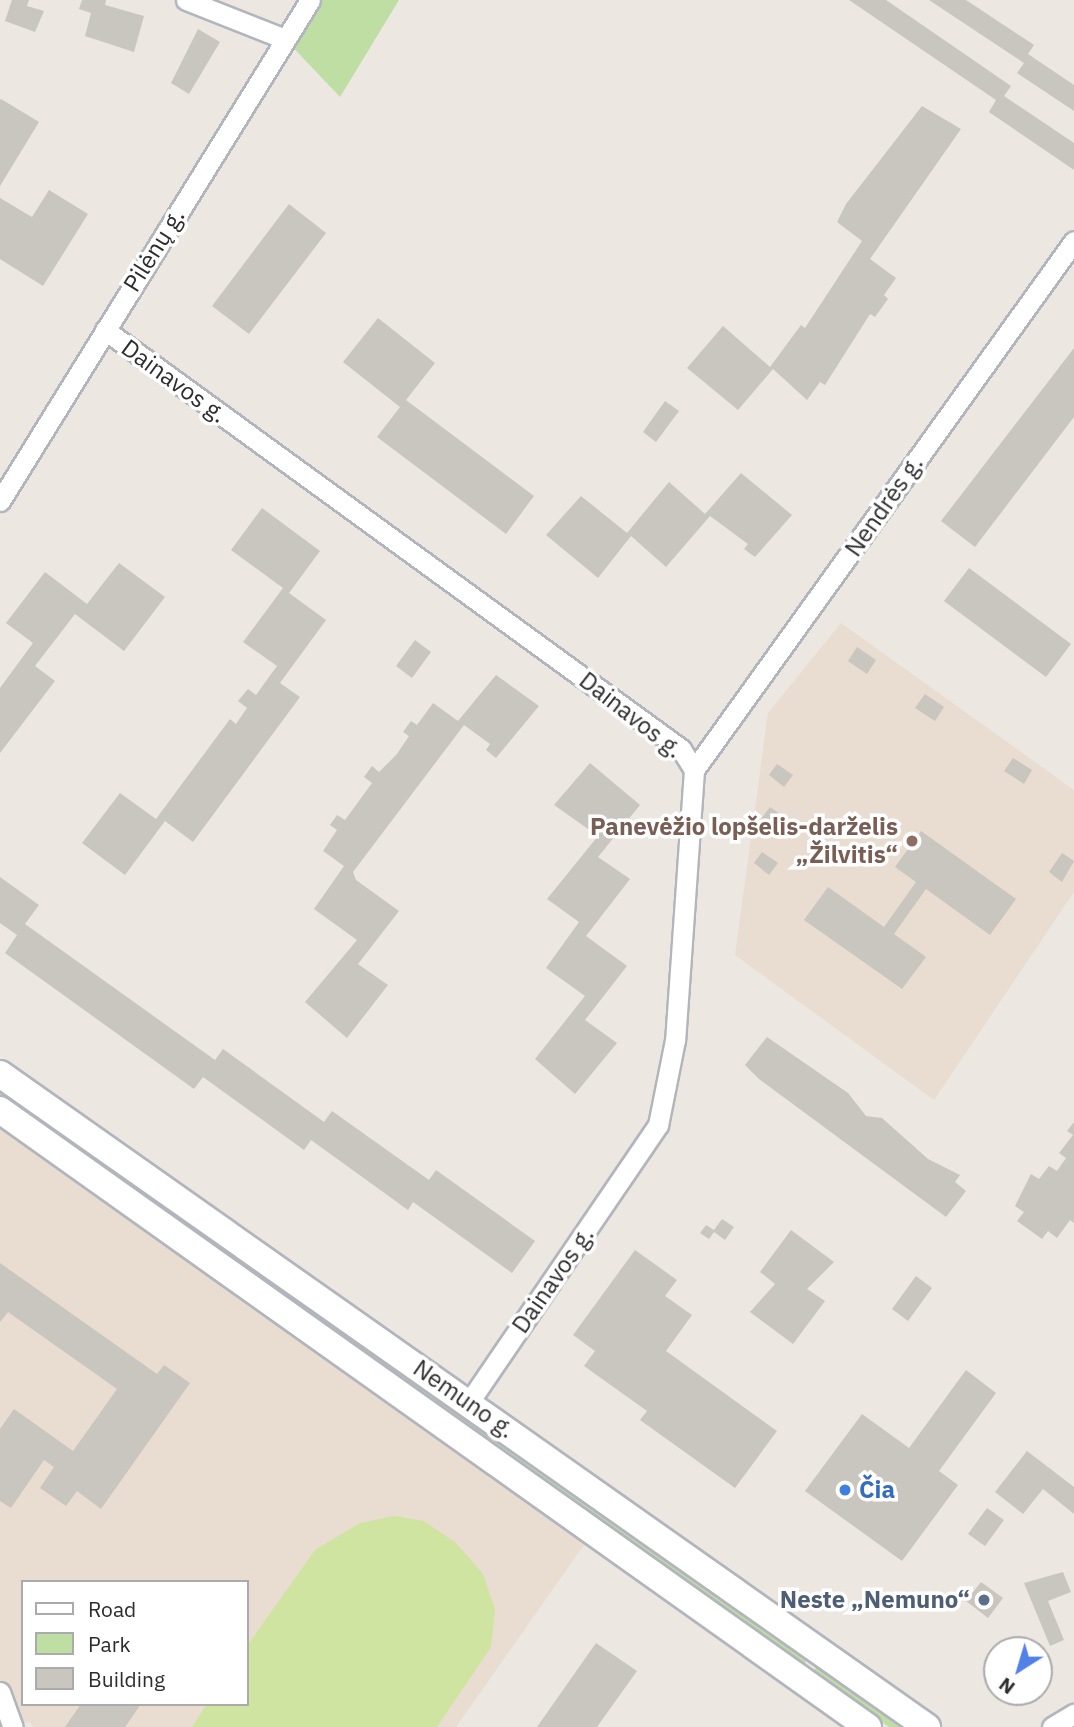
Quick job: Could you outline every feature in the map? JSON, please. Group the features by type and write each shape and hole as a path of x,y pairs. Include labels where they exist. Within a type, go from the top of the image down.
{"main road":[{"name":"Nemuno g.","path":"0,1074 927,1727"},
{"name":"Nemuno g.","path":"0,1110 869,1727"}],"street":[{"path":"186,0 285,39"},
{"name":"Pilėnų g.","path":"0,501 310,0"},
{"name":"Nendrės g.","path":"694,770 1074,241"},
{"name":"Dainavos g.","path":"105,330 681,749 694,770 675,1040 658,1125 468,1402"},
{"path":"0,1692 13,1727"},
{"path":"1052,1727 1074,1714"}],"shaded area":[{"name":"Panevėžio lopšelis-darželis „Žilvitis“","path":"841,623 1074,790 1074,892 934,1100 735,955 768,713"},
{"path":"0,1128 586,1542 456,1727 33,1727 30,1722 0,1727"}],"green space":[{"path":"310,0 399,0 340,97 285,39"},
{"path":"0,1087 427,1387 421,1395 0,1098"},
{"path":"436,1393 808,1658 803,1666 430,1402"},
{"path":"394,1516 424,1521 456,1543 483,1574 495,1609 491,1647 437,1727 192,1727 206,1706 248,1706 248,1645 315,1550 360,1523"},
{"path":"818,1665 904,1727 889,1727 813,1672"}],"building":[{"path":"12,0 29,0 27,6 44,11 35,32 5,21"},
{"path":"82,0 106,0 105,5 144,16 134,52 85,36 91,13 79,9"},
{"path":"849,0 886,0 1011,86 1004,96 1074,143 1074,170 989,112 996,100"},
{"path":"929,0 966,0 1034,45 1028,54 1074,85 1074,111 1017,73 1024,63"},
{"path":"198,29 220,42 189,94 171,83"},
{"path":"0,100 39,122 0,186"},
{"path":"922,106 961,129 870,259 896,278 884,295 888,299 875,317 870,314 825,385 820,382 807,400 773,369 738,410 687,368 723,326 770,367 801,325 805,328 862,241 837,222 846,204"},
{"path":"49,190 88,214 43,286 0,259 0,198 32,217"},
{"path":"289,204 326,233 249,334 212,306"},
{"path":"378,318 435,363 406,400 534,496 506,534 377,437 400,407 343,362"},
{"path":"1074,348 1074,417 975,547 941,521"},
{"path":"665,401 679,411 656,442 643,432"},
{"path":"741,473 792,515 755,557 744,549 748,544 710,516 666,567 631,536 598,578 546,535 581,496 627,533 669,482 705,514"},
{"path":"262,508 320,551 289,593 326,620 280,683 300,697 193,842 165,821 125,875 82,843 120,793 156,819 230,719 236,724 247,708 238,701 248,689 256,695 277,666 243,642 283,588 231,550"},
{"path":"119,563 165,597 124,651 75,614 35,666 55,681 0,753 0,688 33,643 6,623 45,572 87,604"},
{"path":"969,568 1071,644 1046,677 944,601"},
{"path":"415,640 431,652 412,678 396,666"},
{"path":"857,647 876,660 867,674 848,661"},
{"path":"496,675 539,706 496,758 486,750 490,744 464,725 353,872 356,880 399,911 358,964 388,985 347,1038 305,1002 357,940 314,909 344,866 323,851 337,830 330,825 337,815 345,820 372,783 364,777 372,766 379,772 397,754 409,736 403,732 411,721 417,725 433,703 458,721"},
{"path":"925,694 944,707 935,721 915,708"},
{"path":"1013,758 1032,770 1024,784 1004,771"},
{"path":"590,763 640,805 598,857 630,879 586,936 627,966 585,1020 617,1043 575,1094 535,1059 585,996 546,968 579,922 547,899 598,836 554,805"},
{"path":"777,764 793,775 784,787 769,775"},
{"path":"770,807 785,818 777,830 761,819"},
{"path":"921,831 1016,899 990,935 926,889 894,934 926,957 902,989 804,920 828,887 884,927 916,882 895,867"},
{"path":"762,852 778,863 769,875 754,863"},
{"path":"1062,853 1074,861 1062,882 1049,872"},
{"path":"0,877 39,905 25,924 215,1060 223,1049 324,1122 332,1111 429,1180 436,1170 535,1241 512,1273 413,1202 408,1210 311,1140 304,1150 203,1077 194,1089 5,953 17,935 0,923"},
{"path":"767,1037 848,1093 866,1116 882,1118 928,1159 960,1175 955,1182 966,1191 946,1217 759,1079 745,1065"},
{"path":"1074,1122 1074,1223 1070,1220 1057,1238 1048,1231 1042,1239 1017,1221 1024,1212 1015,1206 1031,1174 1039,1179 1049,1166 1057,1171 1066,1158 1059,1153 1073,1135 1067,1131"},
{"path":"722,1219 734,1227 725,1240 714,1232 709,1239 700,1233 706,1225 714,1230"},
{"path":"791,1230 834,1262 807,1289 825,1301 793,1344 750,1312 775,1284 760,1272"},
{"path":"635,1250 677,1280 665,1296 692,1315 666,1351 777,1431 735,1488 640,1420 647,1411 584,1366 595,1351 573,1335"},
{"path":"0,1263 157,1374 164,1365 190,1383 101,1509 77,1491 66,1506 40,1488 54,1467 44,1460 11,1508 0,1501 0,1429 14,1409 73,1451 117,1389 8,1312 0,1322"},
{"path":"916,1276 932,1288 908,1321 892,1309"},
{"path":"966,1370 996,1393 939,1471 958,1485 902,1561 805,1491 862,1414 909,1448"},
{"path":"1027,1451 1074,1487 1074,1514 1043,1489 1023,1514 995,1492"},
{"path":"987,1508 1004,1520 985,1546 968,1534"},
{"path":"1063,1572 1071,1592 1048,1601 1064,1640 1053,1645 1053,1636 1046,1636 1024,1583"},
{"path":"981,1582 1003,1598 988,1618 966,1601"},
{"path":"596,1643 637,1671 597,1727 537,1727"},
{"path":"80,1706 140,1706 125,1727 65,1727"}],"place":[{"name":"Panevėžio lopšelis-darželis „Žilvitis“","path":"912,841"},
{"name":"Čia","path":"845,1490"},
{"name":"Neste „Nemuno“","path":"984,1600"}]}
